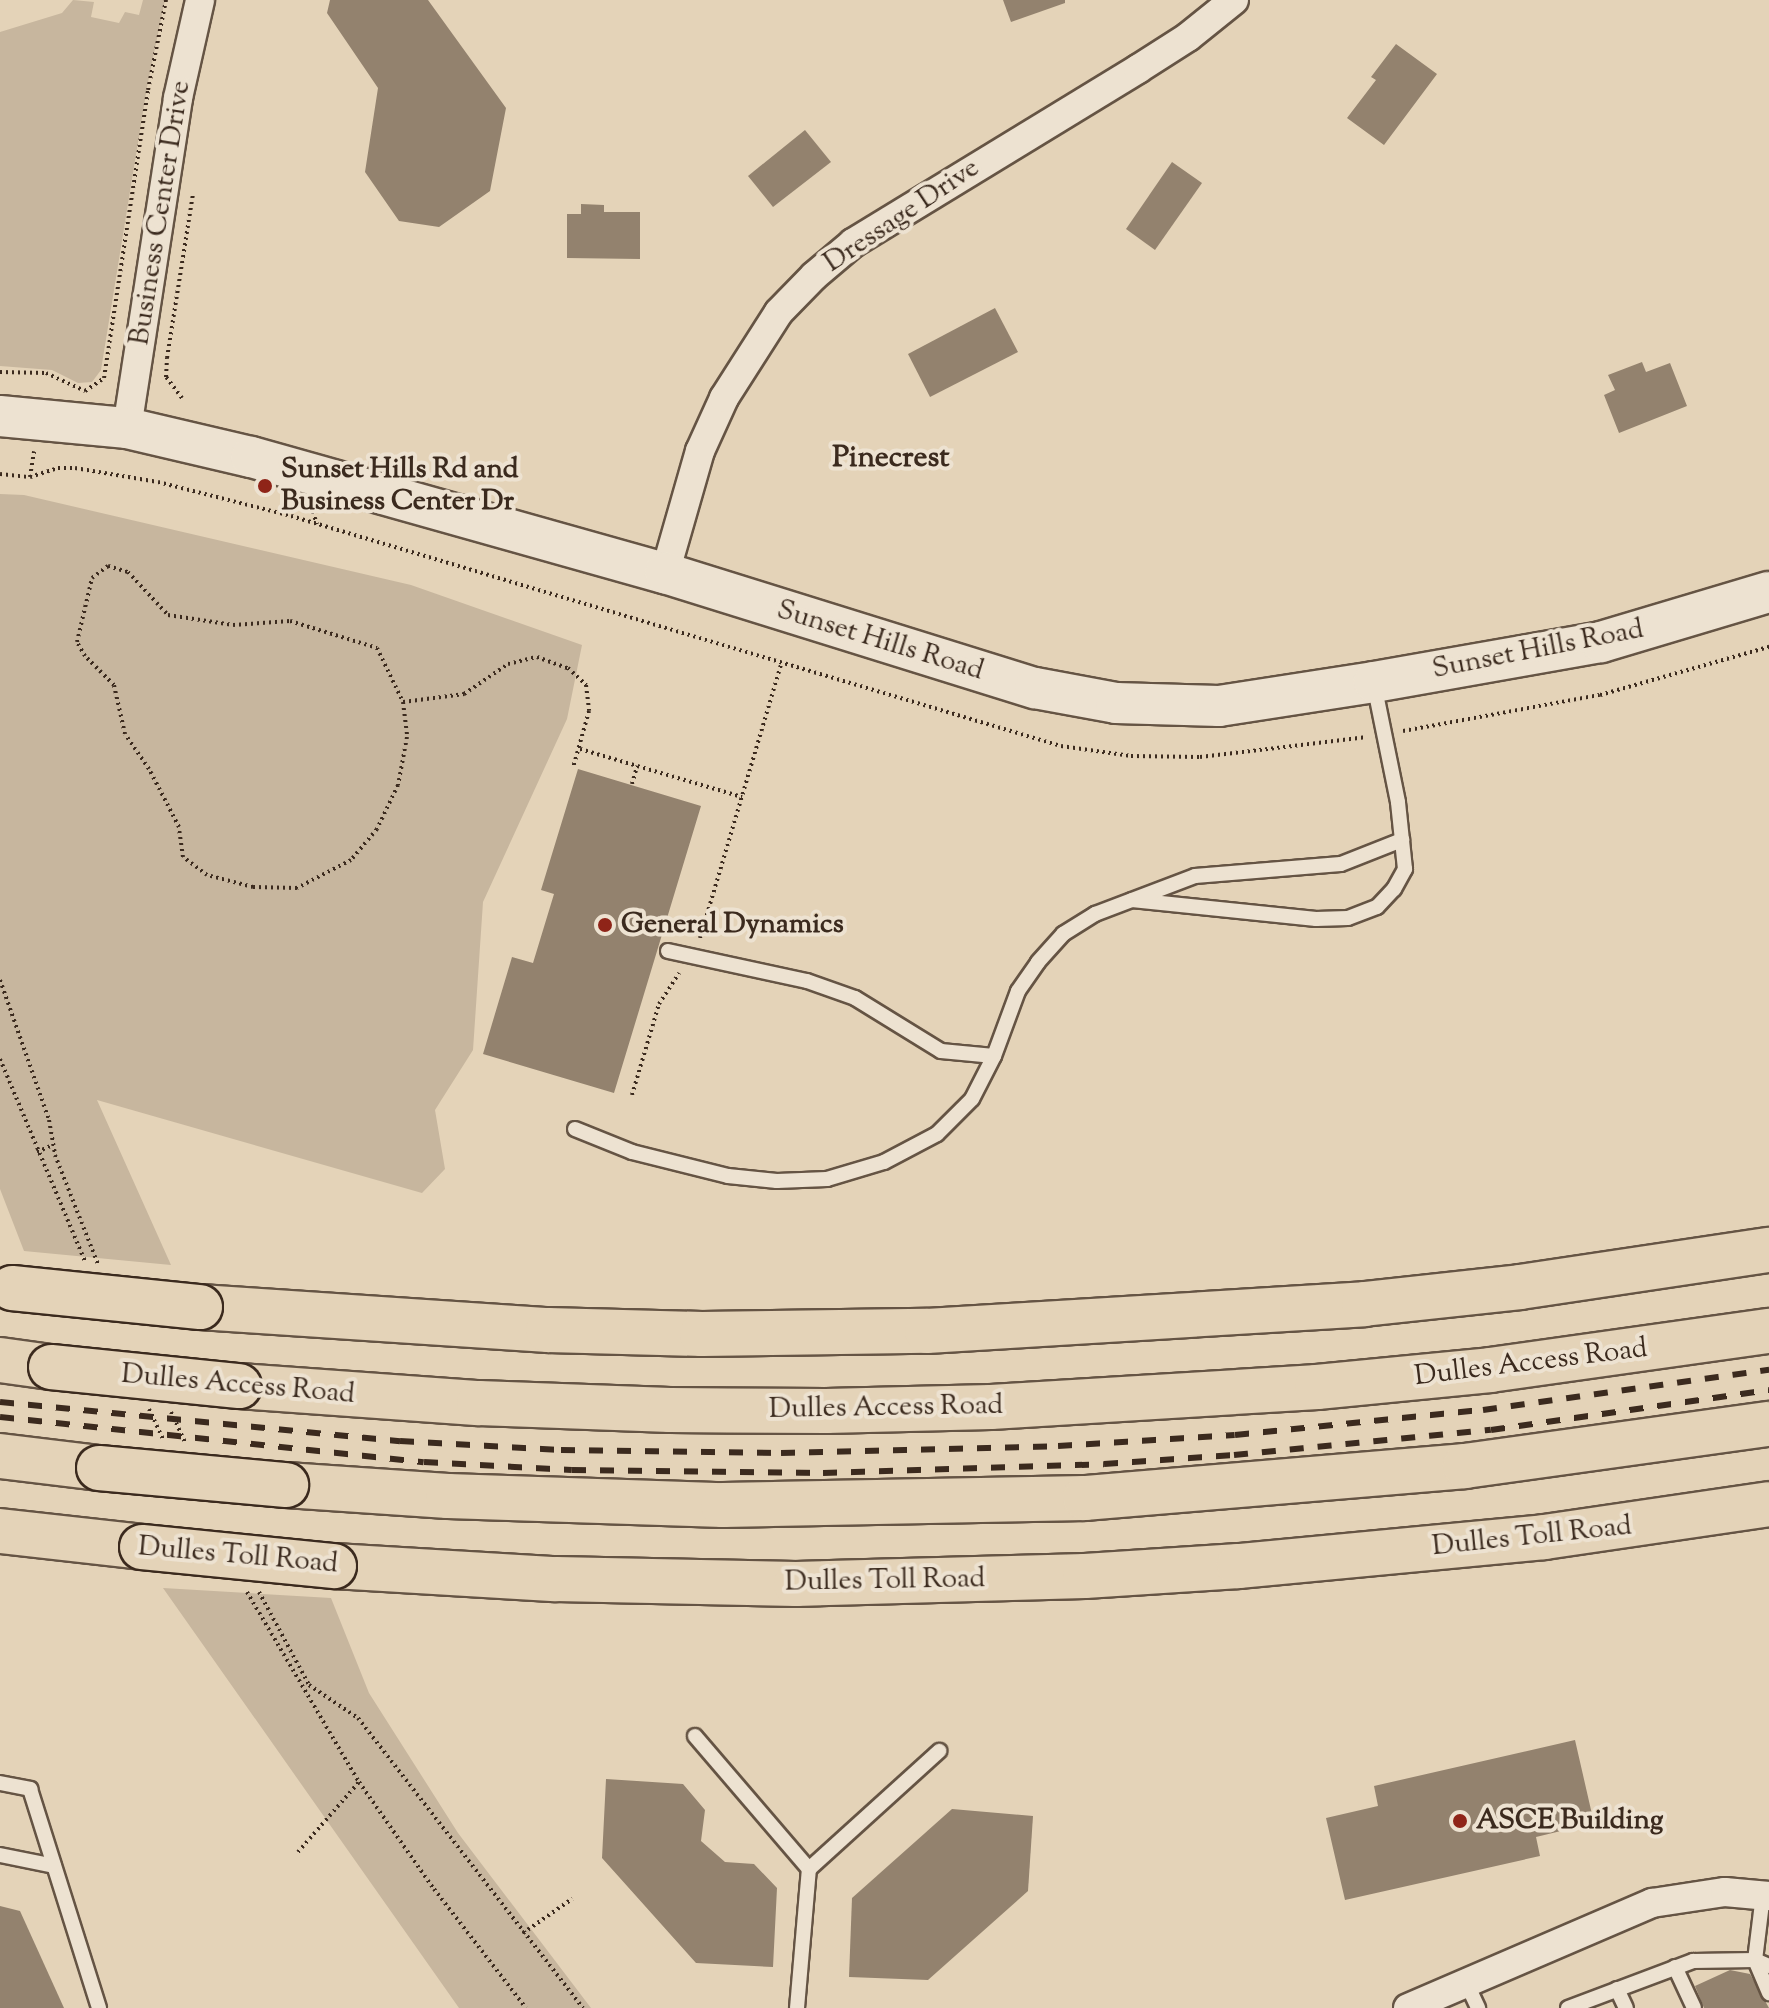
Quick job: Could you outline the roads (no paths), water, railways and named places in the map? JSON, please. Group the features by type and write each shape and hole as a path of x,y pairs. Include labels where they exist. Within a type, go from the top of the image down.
{"highway":[{"path":"6,1287 200,1307 548,1330 702,1334 927,1331 1364,1304 1520,1287 1769,1250"},
{"name":"Dulles Access Road","path":"0,1360 239,1386 479,1403 670,1410 826,1411 991,1407 1349,1384 1490,1370 1769,1331"},
{"path":"0,1456 286,1485 448,1496 723,1505 1085,1498 1465,1466 1769,1424"},
{"name":"Dulles Toll Road","path":"0,1531 334,1566 556,1579 796,1584 1085,1576 1239,1566 1529,1538 1769,1504"}],"main road":[{"name":"Sunset Hills Road","path":"0,416 127,428 293,468 665,573 1035,688 1116,703 1219,706 1374,682 1601,642 1769,592"}],"street":[{"name":"Business Center Drive","path":"127,428 178,98 200,0"},
{"name":"Dressage Drive","path":"665,573 700,451 724,398 779,312 814,276 853,243 1150,61 1234,0"},
{"path":"1408,2008 1472,1995 1652,1903 1713,1893 1766,1895"}],"lane":[{"path":"1131,900 1316,919 1348,918 1377,907 1394,889 1405,869 1374,682"},
{"path":"575,1129 632,1152 728,1176 777,1181 827,1179 884,1162 937,1134 972,1099 994,1056 1018,991 1063,934 1095,914 1195,876 1266,867 1341,864 1402,840"},
{"path":"668,951 807,981 855,998 941,1051 994,1056"},
{"path":"695,1736 809,1869"},
{"path":"797,2008 809,1869 939,1751"},
{"path":"0,1783 30,1789 99,2008"},
{"path":"0,1855 54,1866"},
{"path":"1766,1895 1762,1963 1769,1993"},
{"path":"1568,2008 1693,1961 1762,1963"},
{"path":"1675,1967 1694,2008"},
{"path":"1617,1989 1626,2008"}],"railway":[{"path":"0,1402 400,1441 561,1450 781,1453 1058,1446 1235,1435 1483,1410 1769,1370"},
{"path":"0,1417 424,1462 572,1470 823,1473 1104,1464 1234,1455 1491,1430 1769,1390"}],"place":[{"name":"Sunset Hills Rd and Business Center Dr","path":"265,486"},
{"name":"General Dynamics","path":"605,925"},
{"name":"ASCE Building","path":"1460,1821"}],"district":[{"name":"Pinecrest","path":"891,459"}]}
